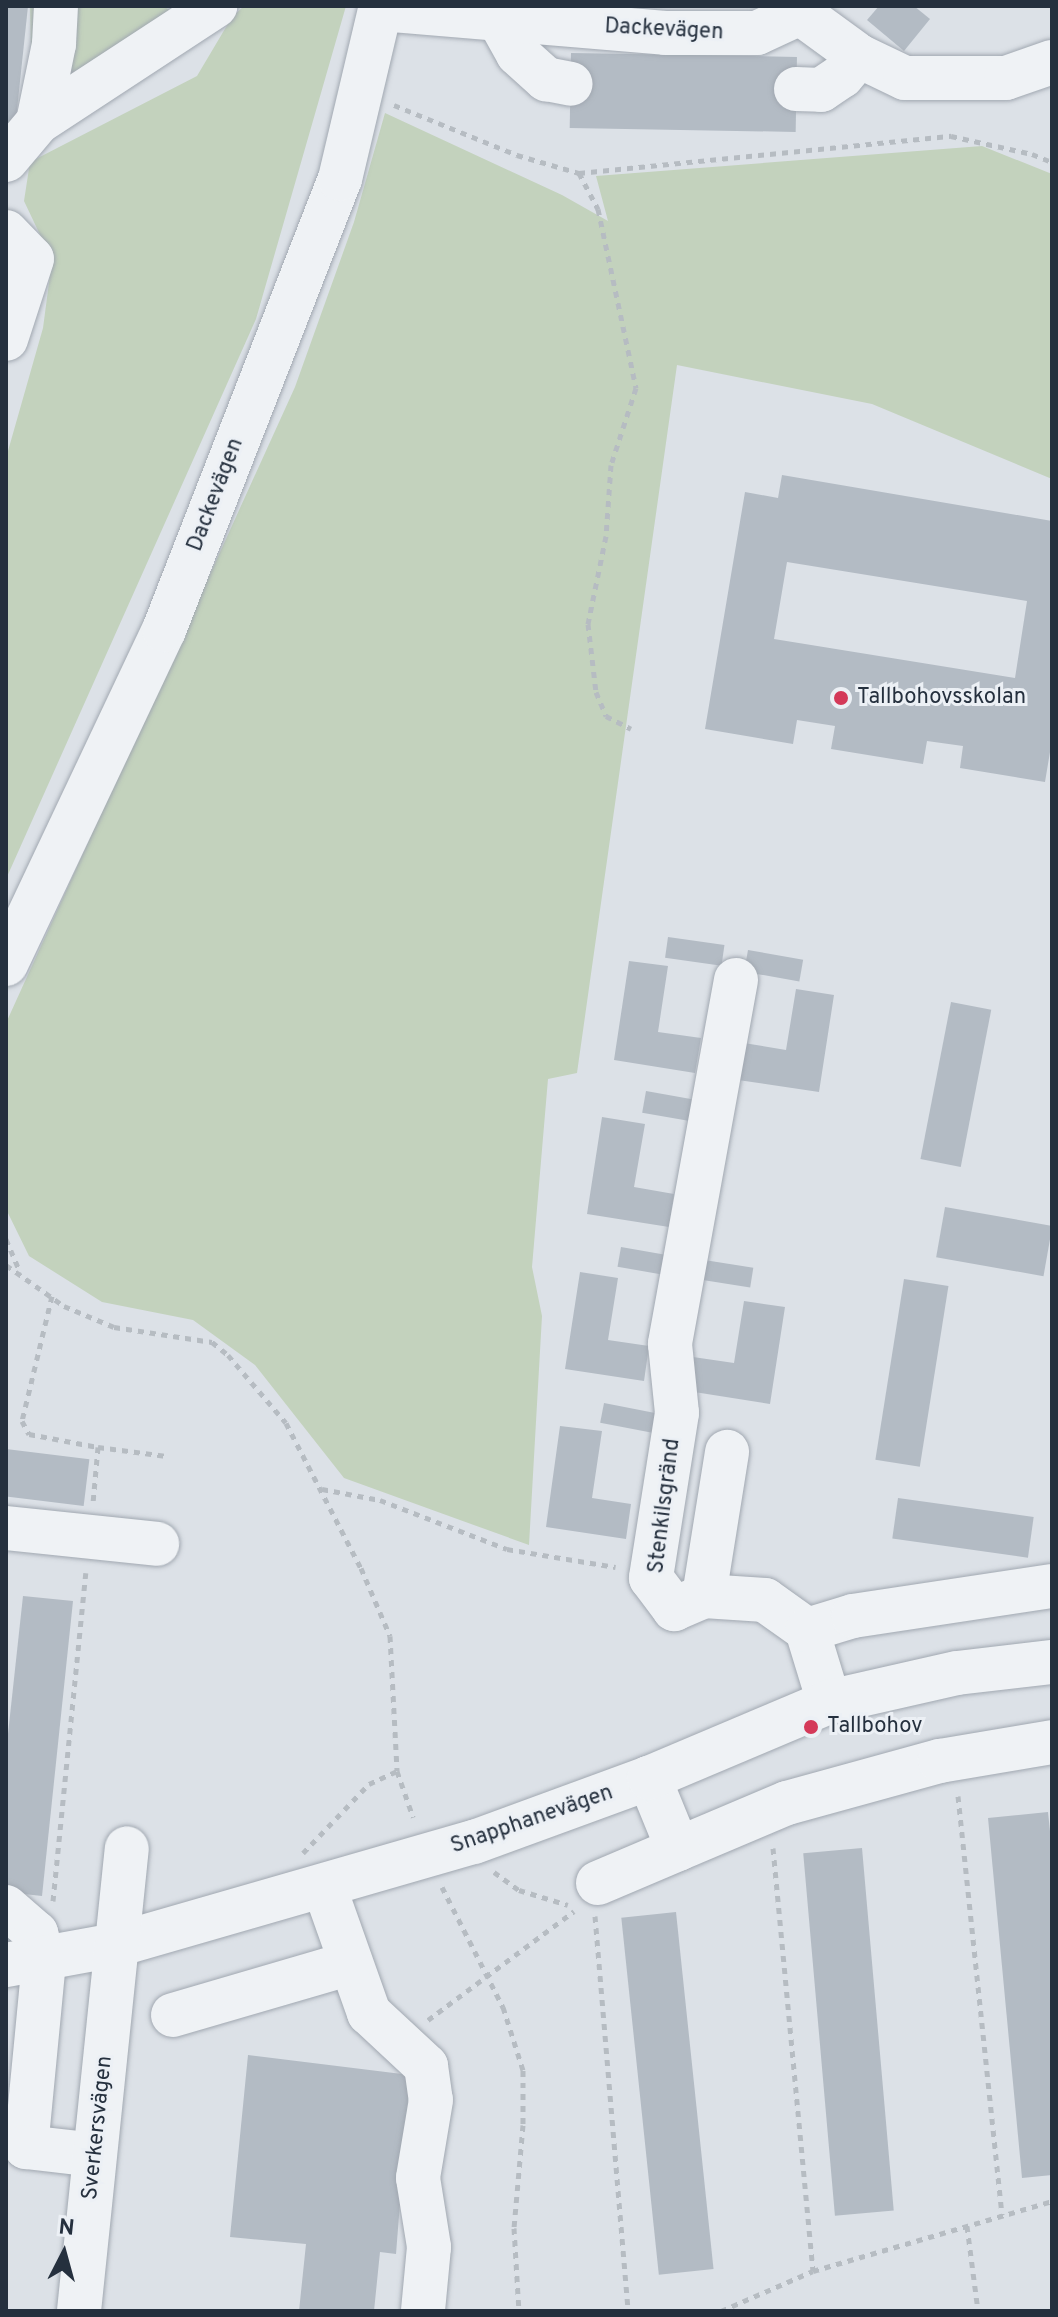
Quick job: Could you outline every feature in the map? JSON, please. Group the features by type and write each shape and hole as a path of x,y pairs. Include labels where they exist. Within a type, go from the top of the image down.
{"street":[{"path":"38,122 54,44 56,6"},
{"path":"6,160 38,122 215,6"},
{"name":"Dackevägen","path":"6,964 164,630 340,179 381,7 499,12 665,33 757,33 803,10 859,56 905,78 1006,78 1052,62"},
{"path":"499,12 518,54 546,79 571,84"},
{"path":"796,89 821,90 842,76 859,56"},
{"path":"6,232 32,259 6,339"},
{"name":"Stenkilsgränd","path":"736,980 702,1229 670,1344 677,1413 651,1578 674,1609 704,1596 765,1600 807,1630"},
{"path":"704,1596 727,1452"},
{"path":"6,1528 157,1544"},
{"path":"829,1702 807,1630 853,1616 1052,1586"},
{"name":"Snapphanevägen","path":"25,1963 116,1945 474,1842 649,1778 829,1702 957,1673 1052,1662"},
{"path":"588,1896 678,1849 787,1803 953,1759 1052,1742"},
{"path":"649,1778 678,1849"},
{"name":"Sverkersvägen","path":"79,2311 127,1848"},
{"path":"313,1889 351,1963 369,2013 426,2066 431,2100 418,2178 429,2247 423,2311"},
{"path":"6,1907 36,1933 25,1963 26,2147 95,2155"},
{"path":"173,2015 351,1963"}],"path":[{"path":"361,92 517,155 579,173 951,136 1032,154 1052,162"},
{"path":"579,173 598,209 636,388 611,465 606,536 588,624 596,692 606,716 631,729"},
{"path":"6,1239 20,1273"},
{"path":"6,1265 64,1306 114,1327 212,1342 228,1355 286,1423 361,1568 390,1636 397,1771 413,1817"},
{"path":"52,1296 22,1421 29,1434 166,1456"},
{"path":"52,1915 98,1447"},
{"path":"321,1489 380,1500 507,1549 652,1573"},
{"path":"953,1759 1002,2215"},
{"path":"313,1889 297,1867 305,1849 369,1784 397,1771"},
{"path":"763,1813 772,1834 813,2271"},
{"path":"474,1842 488,1867 519,1890 588,1896"},
{"path":"439,1883 503,2007 523,2070 523,2125 514,2228 519,2311"},
{"path":"400,2041 489,1976 588,1896"},
{"path":"588,1896 594,1914 628,2311"},
{"path":"721,2311 813,2271 1052,2201"},
{"path":"967,2226 978,2311"}],"green space":[{"path":"30,6 163,6 176,14 32,96"},
{"path":"244,6 346,6 256,319 6,879 6,458 43,328 52,260 24,201 30,162 197,76 232,17"},
{"path":"385,113 562,195 608,221 596,176 982,146 1052,174 1052,479 872,404 677,365 577,1073 548,1079 532,1267 542,1316 529,1545 344,1478 255,1365 193,1320 102,1302 29,1256 6,1209 6,1023 295,387 354,222"}],"building":[{"path":"6,6 28,6 14,138 6,137"},
{"path":"879,6 914,6 930,19 904,51 867,20"},
{"path":"571,53 797,57 796,132 570,128"},
{"path":"782,475 1052,521 1052,740 1045,782 960,768 963,746 927,741 923,764 831,749 835,726 797,720 793,744 705,729 745,492 778,498","holes":["787,562 1027,601 1015,678 774,639"]},
{"path":"668,937 724,945 722,966 665,958"},
{"path":"748,950 803,960 799,981 744,972"},
{"path":"629,961 668,966 658,1032 701,1038 695,1073 614,1060"},
{"path":"796,989 834,995 819,1092 738,1080 744,1043 786,1050"},
{"path":"951,1002 991,1010 961,1167 920,1159"},
{"path":"646,1091 699,1100 695,1122 642,1113"},
{"path":"602,1117 645,1124 634,1187 674,1194 669,1227 587,1214"},
{"path":"945,1207 1052,1226 1043,1276 936,1257"},
{"path":"621,1247 675,1257 672,1276 618,1267"},
{"path":"698,1259 753,1268 750,1288 695,1279"},
{"path":"580,1272 618,1278 608,1340 649,1346 644,1381 565,1369"},
{"path":"904,1279 948,1286 920,1467 875,1460"},
{"path":"744,1301 785,1307 770,1404 688,1391 693,1357 734,1363"},
{"path":"604,1403 668,1415 664,1435 600,1423"},
{"path":"560,1426 602,1431 592,1498 631,1504 626,1539 546,1527"},
{"path":"6,1449 89,1459 84,1506 6,1496"},
{"path":"898,1498 1034,1517 1028,1558 892,1539"},
{"path":"23,1596 73,1601 42,1896 6,1892 6,1752"},
{"path":"1048,1812 1052,1850 1052,2175 1022,2178 988,1818"},
{"path":"862,1848 894,2211 835,2216 803,1853"},
{"path":"676,1912 714,2269 659,2275 621,1918"},
{"path":"248,2055 410,2075 396,2254 380,2252 374,2311 299,2311 306,2244 230,2237"}],"place":[{"name":"Tallbohovsskolan","path":"841,698"},
{"name":"Tallbohov","path":"811,1727"}]}
